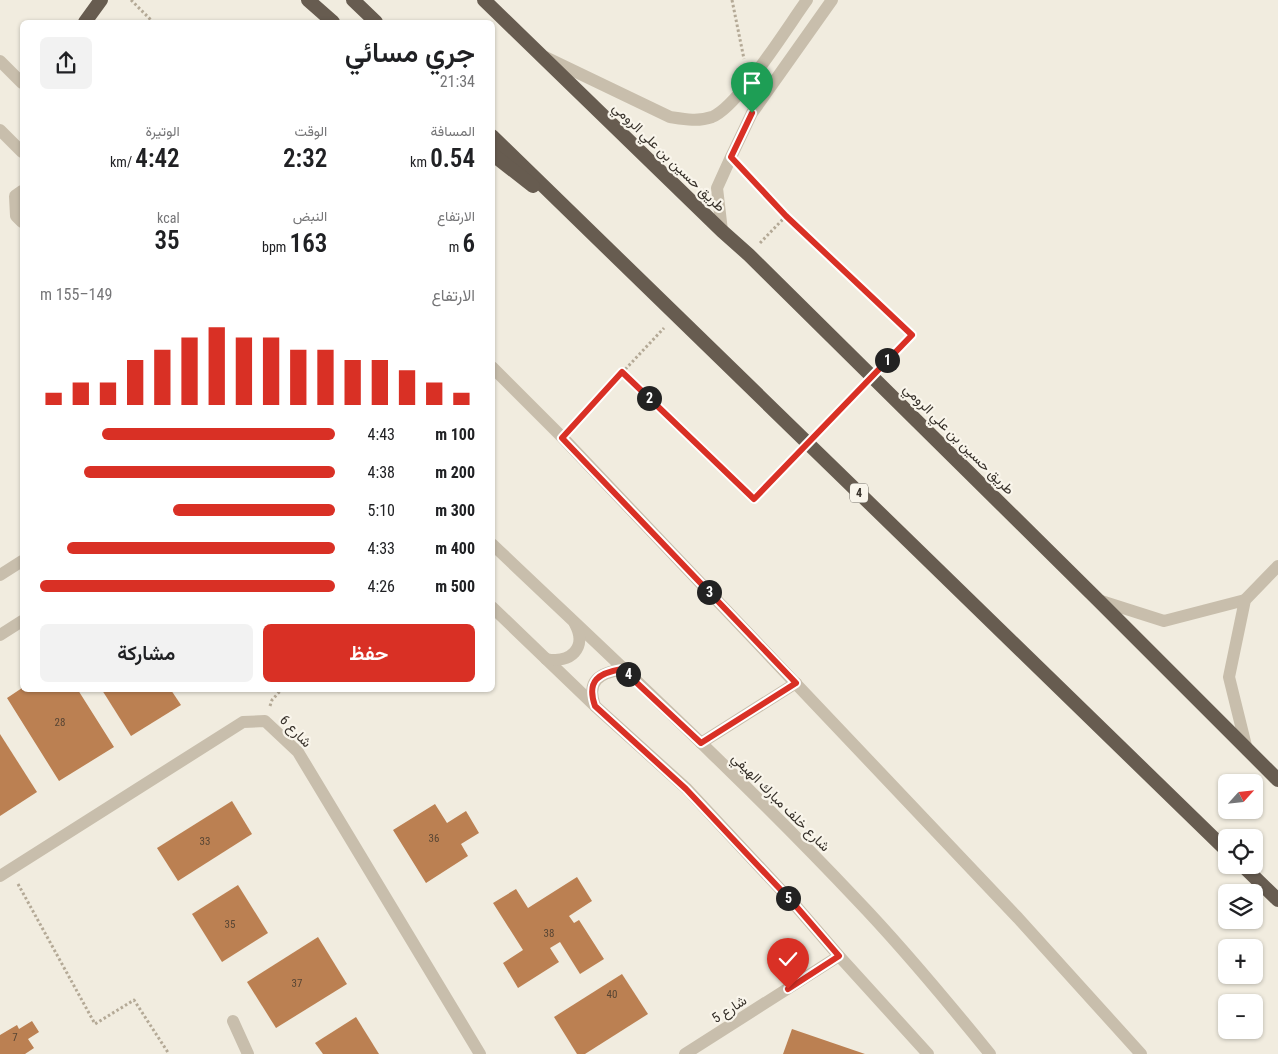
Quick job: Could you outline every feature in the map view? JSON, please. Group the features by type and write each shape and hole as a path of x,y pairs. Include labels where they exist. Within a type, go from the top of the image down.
{"highway":[{"path":"86,20 101,0"},
{"path":"308,0 331,20"},
{"path":"353,0 374,20"},
{"name":"طريق حسين بن علي الرومي","path":"484,0 749,255 1278,780"},
{"name":"4","path":"495,139 1218,842"},
{"path":"495,156 592,233"},
{"path":"1251,874 1278,900"}],"street":[{"path":"541,55 670,117 691,120 713,117 736,99 807,0"},
{"path":"722,231 717,188 731,157 752,113 832,0"},
{"path":"0,60 20,81"},
{"path":"0,130 20,150"},
{"path":"20,193 16,196 16,216 20,220"},
{"path":"495,370 1011,910 1141,1054"},
{"name":"شارع خلف مبارك الهيفي","path":"495,547 771,811 858,901 949,1003 990,1054"},
{"path":"0,575 20,562"},
{"path":"1098,600 1164,621 1245,600 1278,566"},
{"path":"1245,600 1228,677 1247,750"},
{"path":"495,610 595,706 686,789 795,905 928,1054"},
{"path":"0,635 20,622"},
{"path":"546,659 557,662 567,659 575,652 580,642 579,631 574,622"},
{"path":"595,706 592,696 593,684 600,675 622,669"},
{"path":"701,743 796,683"},
{"name":"شارع 6","path":"5,873 243,722 265,721 298,752 480,1054"},
{"name":"شارع 5","path":"685,1054 839,956"},
{"path":"233,1021 248,1054"}],"path":[{"path":"131,0 151,20"},
{"path":"732,0 748,82"},
{"path":"622,372 754,499 912,335 786,216 731,157"},
{"path":"749,255 786,216"},
{"path":"562,438 676,316"},
{"path":"5,873 95,1024 134,1000 169,1054"}],"building":[{"path":"20,689 20,692 79,692 114,747 59,781 7,698"},
{"path":"103,692 172,692 181,705 131,736"},
{"path":"0,734 37,792 0,816"},
{"path":"232,801 252,834 178,881 157,848"},
{"path":"435,804 447,823 466,811 479,833 461,844 468,856 426,883 393,830"},
{"path":"577,877 592,901 569,916 574,923 579,920 604,959 580,974 560,942 550,948 559,962 518,988 503,963 523,950 493,903 516,889 528,908"},
{"path":"238,885 268,933 222,962 192,914"},
{"path":"318,937 347,984 276,1028 247,982"},
{"path":"622,974 648,1014 585,1054 577,1054 554,1017"},
{"path":"356,1017 379,1054 323,1054 315,1043"},
{"path":"32,1021 39,1032 28,1039 34,1048 25,1054 0,1054 0,1035 17,1025 19,1029"},
{"path":"792,1029 865,1054 783,1054"}],"route":[{"path":"752,113 731,157 786,216 912,335 754,499 622,372 562,438 796,683 701,743 622,669 600,675 593,684 592,696 595,706 686,789 795,905 839,956 788,989"}]}
